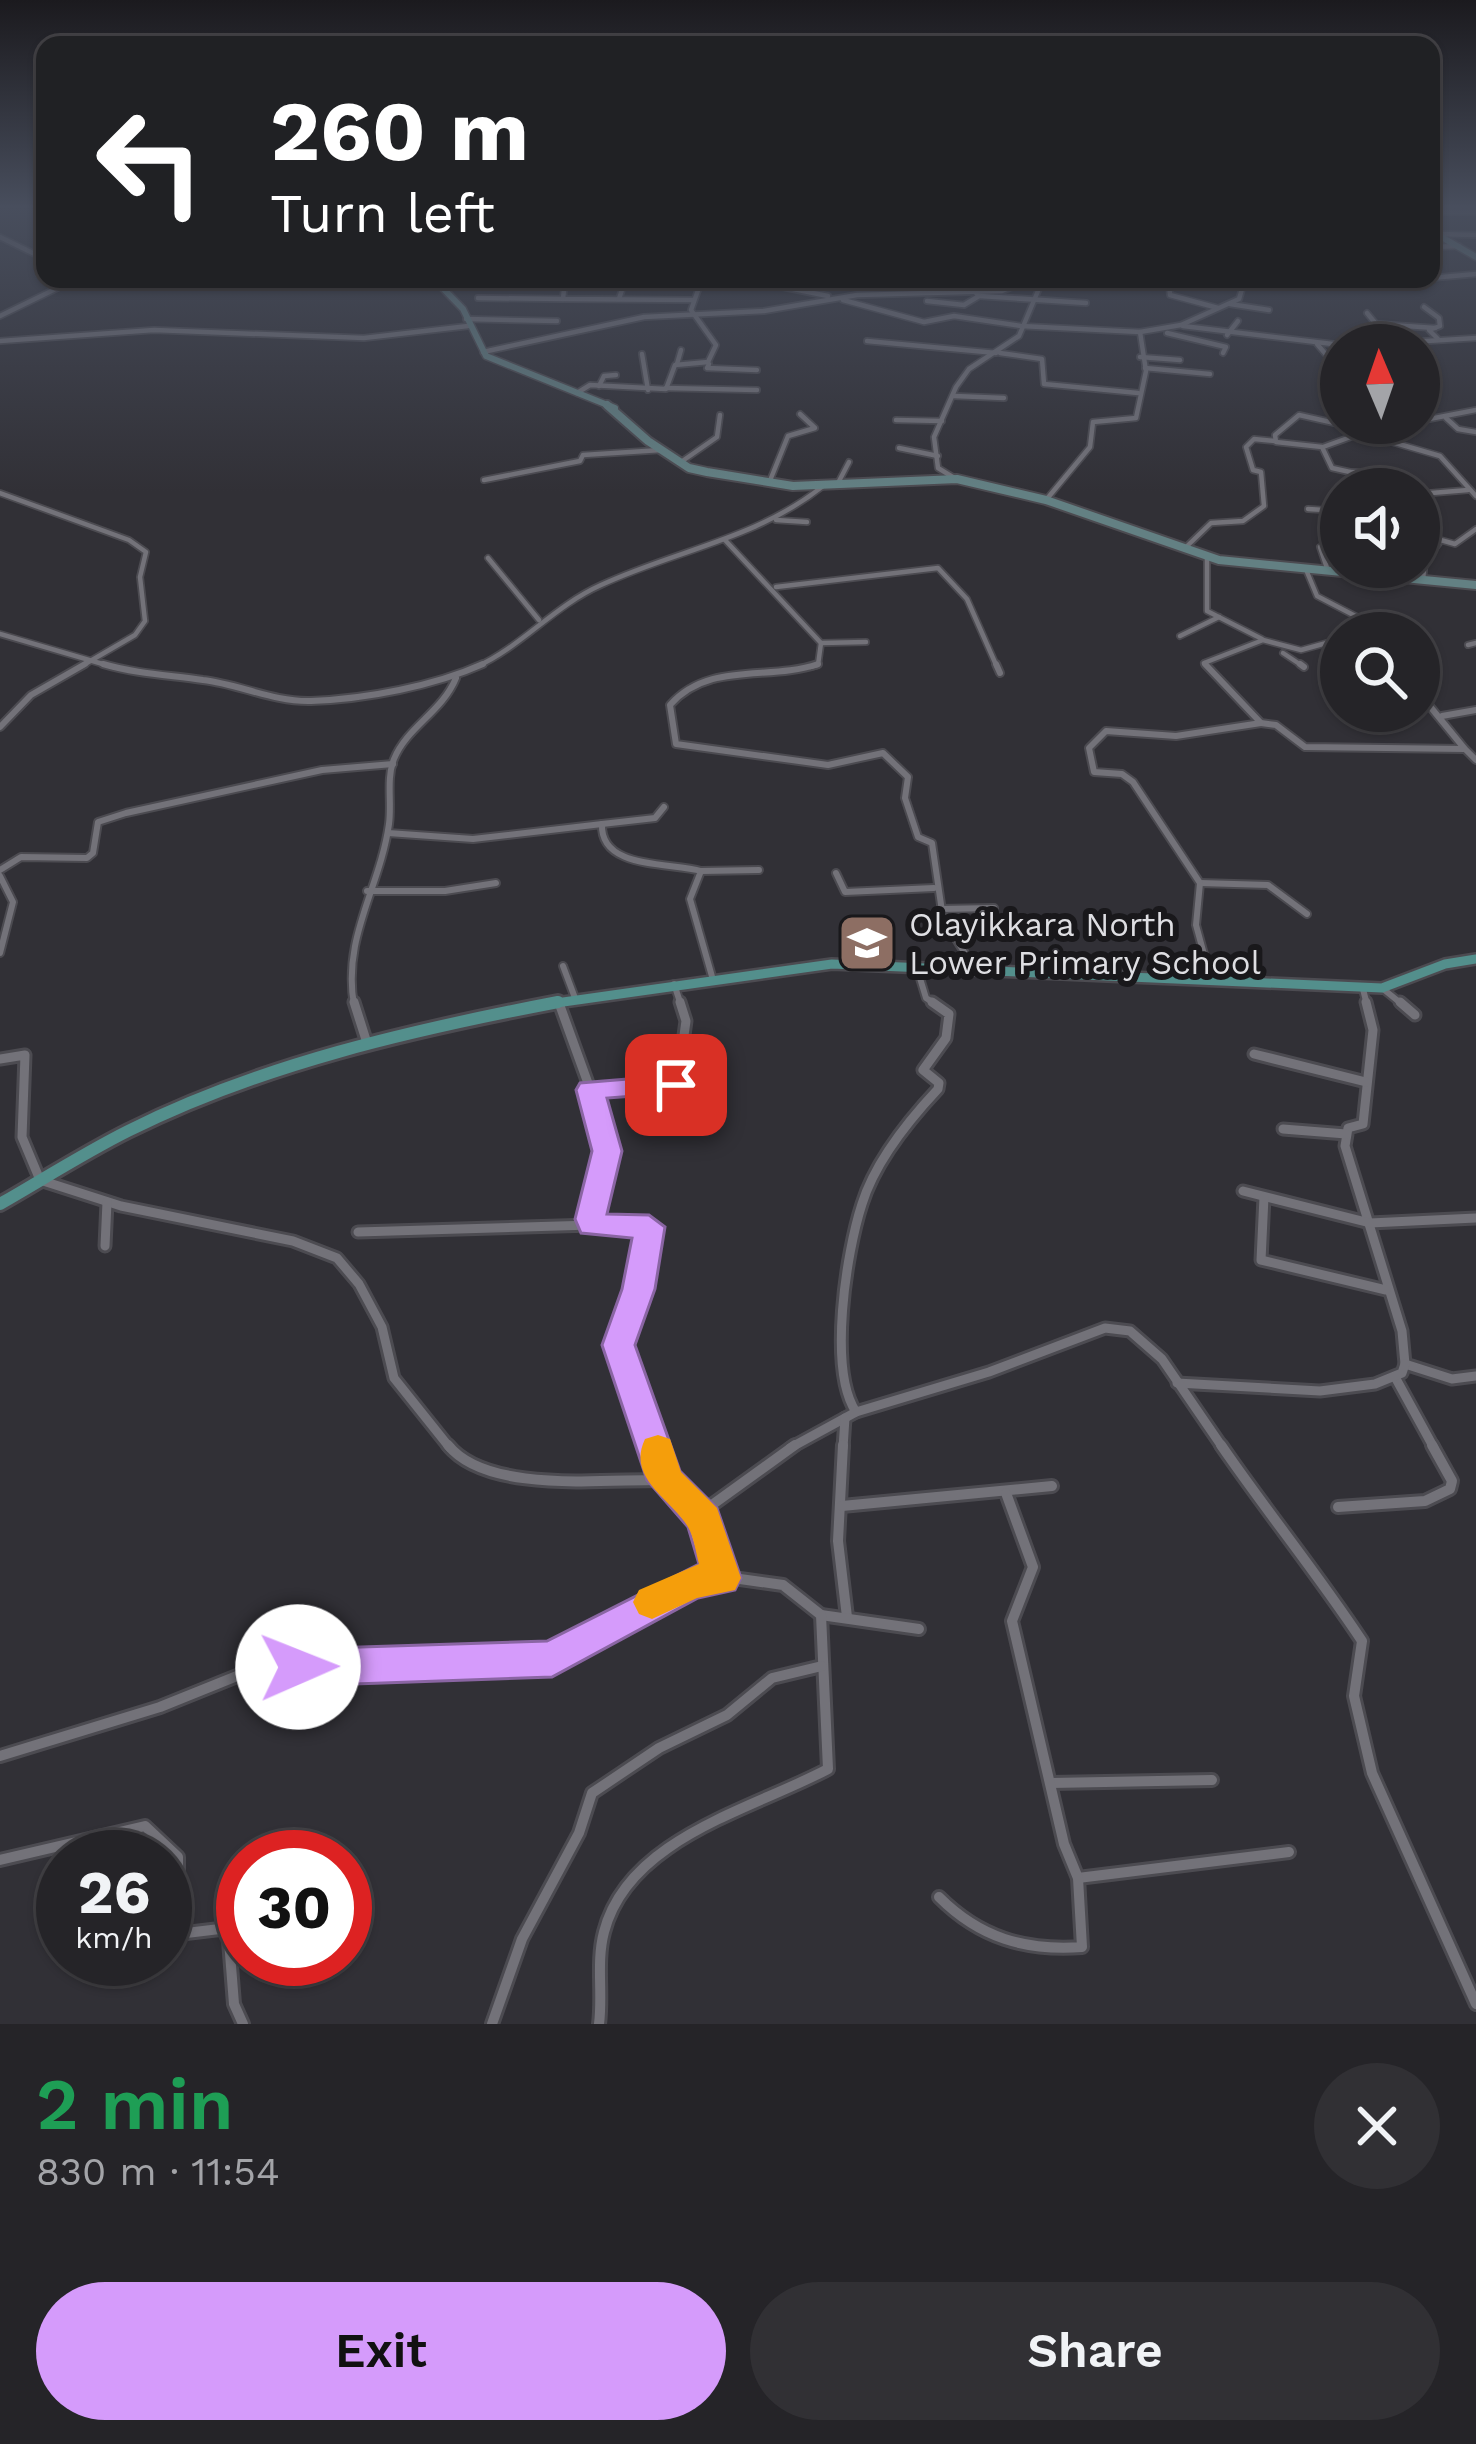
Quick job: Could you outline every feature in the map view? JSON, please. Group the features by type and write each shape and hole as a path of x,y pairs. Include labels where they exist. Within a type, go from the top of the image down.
{"main road":[{"path":"452,302 483,352 616,409 681,462 769,483 836,486 957,479 1046,500 1207,557 1320,572"},
{"path":"1440,581 1476,585"},
{"path":"0,1204 130,1130 191,1104 368,1044 575,998 832,964 1363,989 1382,988 1445,964 1476,959"}],"street":[{"path":"0,316 28,302"},
{"path":"693,302 694,328 716,345 708,362 710,369 757,370"},
{"path":"483,352 623,321 764,311 811,302"},
{"path":"852,302 924,322 954,316 1021,326 1140,332 1181,325 1231,302"},
{"path":"957,479 940,472 934,437 970,369 1019,336 1032,302"},
{"path":"1076,302 1086,303"},
{"path":"1196,302 1219,308"},
{"path":"1228,304 1269,310"},
{"path":"1424,307 1436,314 1439,324"},
{"path":"1367,313 1376,324"},
{"path":"1227,335 1238,321"},
{"path":"0,341 152,333 347,339 467,323 557,322"},
{"path":"1181,325 1227,335 1320,344"},
{"path":"1156,331 1226,346 1223,353"},
{"path":"1046,500 1090,448 1093,422 1136,418 1145,368 1140,332"},
{"path":"1440,339 1476,338"},
{"path":"867,341 1040,358 1044,384 1138,394"},
{"path":"1317,344 1320,348"},
{"path":"666,388 681,350"},
{"path":"642,354 648,390"},
{"path":"1140,357 1180,360"},
{"path":"677,364 708,362"},
{"path":"1145,368 1210,374"},
{"path":"599,386 604,376 616,375"},
{"path":"577,393 599,386 757,390"},
{"path":"954,396 1004,398"},
{"path":"1440,419 1476,413"},
{"path":"769,483 783,459 788,436 815,428 800,414"},
{"path":"681,462 717,437 720,415"},
{"path":"1275,441 1276,431 1299,415 1320,420"},
{"path":"1446,418 1458,429 1476,432"},
{"path":"896,420 942,421"},
{"path":"1184,550 1210,523 1243,521 1264,506 1262,472 1252,470 1246,447 1254,440 1331,444"},
{"path":"1403,444 1440,456 1470,485 1468,490"},
{"path":"1321,447 1333,468"},
{"path":"898,448 939,455"},
{"path":"484,480 580,461 583,455 661,450"},
{"path":"836,486 849,462"},
{"path":"0,634 145,676 208,680 246,693 311,701 457,676 494,658 539,620 602,584 774,520 823,486"},
{"path":"1440,492 1468,490 1476,496"},
{"path":"0,494 129,540 146,552 140,577 145,621 119,648 31,695 0,727"},
{"path":"1308,508 1320,509"},
{"path":"774,520 807,522"},
{"path":"1440,543 1455,544 1476,529"},
{"path":"724,539 775,587 821,644"},
{"path":"1207,557 1204,604 1304,667"},
{"path":"488,558 539,620"},
{"path":"775,587 938,568 967,599 1000,673"},
{"path":"1307,572 1317,596 1348,612"},
{"path":"1180,636 1219,617"},
{"path":"1263,640 1204,662 1261,723 1318,749 1465,749"},
{"path":"821,644 866,642"},
{"path":"821,644 814,668 730,676 675,696 670,713 676,744 828,765 883,753 910,782 905,798 918,837 932,843 934,889 947,932 971,957 974,968"},
{"path":"1282,652 1320,648"},
{"path":"368,1044 347,993 356,925 388,832 393,764 397,752 441,711 457,676"},
{"path":"1476,710 1440,716 1476,760"},
{"path":"1211,980 1196,925 1200,883 1147,797 1122,774 1094,772 1089,748 1106,731 1176,736 1261,723"},
{"path":"0,953 13,902 1,872 21,857 87,858 93,853 98,822 124,813 223,796 314,767 393,764"},
{"path":"388,832 473,839 655,818 664,806"},
{"path":"602,824 601,833 614,852 641,864 701,871 759,870"},
{"path":"701,871 690,899 713,980"},
{"path":"836,873 845,892 934,889"},
{"path":"368,891 446,891 496,883"},
{"path":"1200,883 1268,885 1307,914"},
{"path":"940,909 994,908"},
{"path":"847,1617 838,1572 851,1415 839,1341 862,1204 907,1122 938,1089 923,1070 944,1046 950,1025 949,1014 926,998 916,965"},
{"path":"563,966 575,998"},
{"path":"590,1090 676,1085 686,1032 674,984"},
{"path":"1382,988 1415,1015"},
{"path":"1282,1130 1346,1134 1363,1124 1373,1030 1363,989"},
{"path":"559,1001 607,1151 592,1225"},
{"path":"1255,1054 1366,1082"},
{"path":"0,1059 25,1055 22,1137 40,1180 107,1202 293,1241 337,1258 359,1284 382,1327 394,1378 460,1460 504,1478 665,1480"},
{"path":"1177,1383 1367,1389 1395,1377 1405,1364 1402,1331 1346,1134"},
{"path":"1243,1191 1370,1222 1476,1218"},
{"path":"1264,1196 1261,1260 1388,1290"},
{"path":"105,1246 107,1202"},
{"path":"358,1232 649,1227 639,1289 618,1345 665,1480 698,1515 722,1578"},
{"path":"698,1515 792,1446 851,1415 989,1372 1106,1328 1130,1331 1149,1343 1273,1520 1300,1546 1362,1641 1354,1696 1372,1772 1476,2004"},
{"path":"1405,1364 1452,1378 1476,1376"},
{"path":"1338,1508 1425,1501 1450,1489 1452,1481 1395,1377"},
{"path":"842,1507 1052,1486"},
{"path":"939,1897 961,1922 995,1940 1042,1952 1082,1947 1078,1878 1012,1621 1011,1612 1030,1593 1036,1575 1006,1493"},
{"path":"0,1756 160,1707 257,1668 552,1659 692,1582 722,1578 783,1585 821,1615 919,1629"},
{"path":"598,2024 605,1926 638,1877 697,1828 828,1768 821,1615"},
{"path":"492,2024 522,1939 579,1833 592,1793 659,1748 727,1715 772,1678 822,1666"},
{"path":"1051,1784 1212,1780"},
{"path":"0,1860 66,1847 124,1827 145,1826 178,1857 178,1934 228,1928 234,2005 243,2024"},
{"path":"1078,1878 1288,1852"}],"slow traffic":[{"path":"652,1602 692,1582 722,1578 706,1538 704,1519 665,1480 658,1450"}],"place":[{"name":"Olayikkara North Lower Primary School","path":"867,943"}],"route":[{"path":"298,1667 552,1659 692,1582 722,1578 706,1538 704,1519 665,1480 618,1345 639,1289 649,1227 592,1225 590,1219 607,1151 606,1132 590,1090 676,1085"}]}
